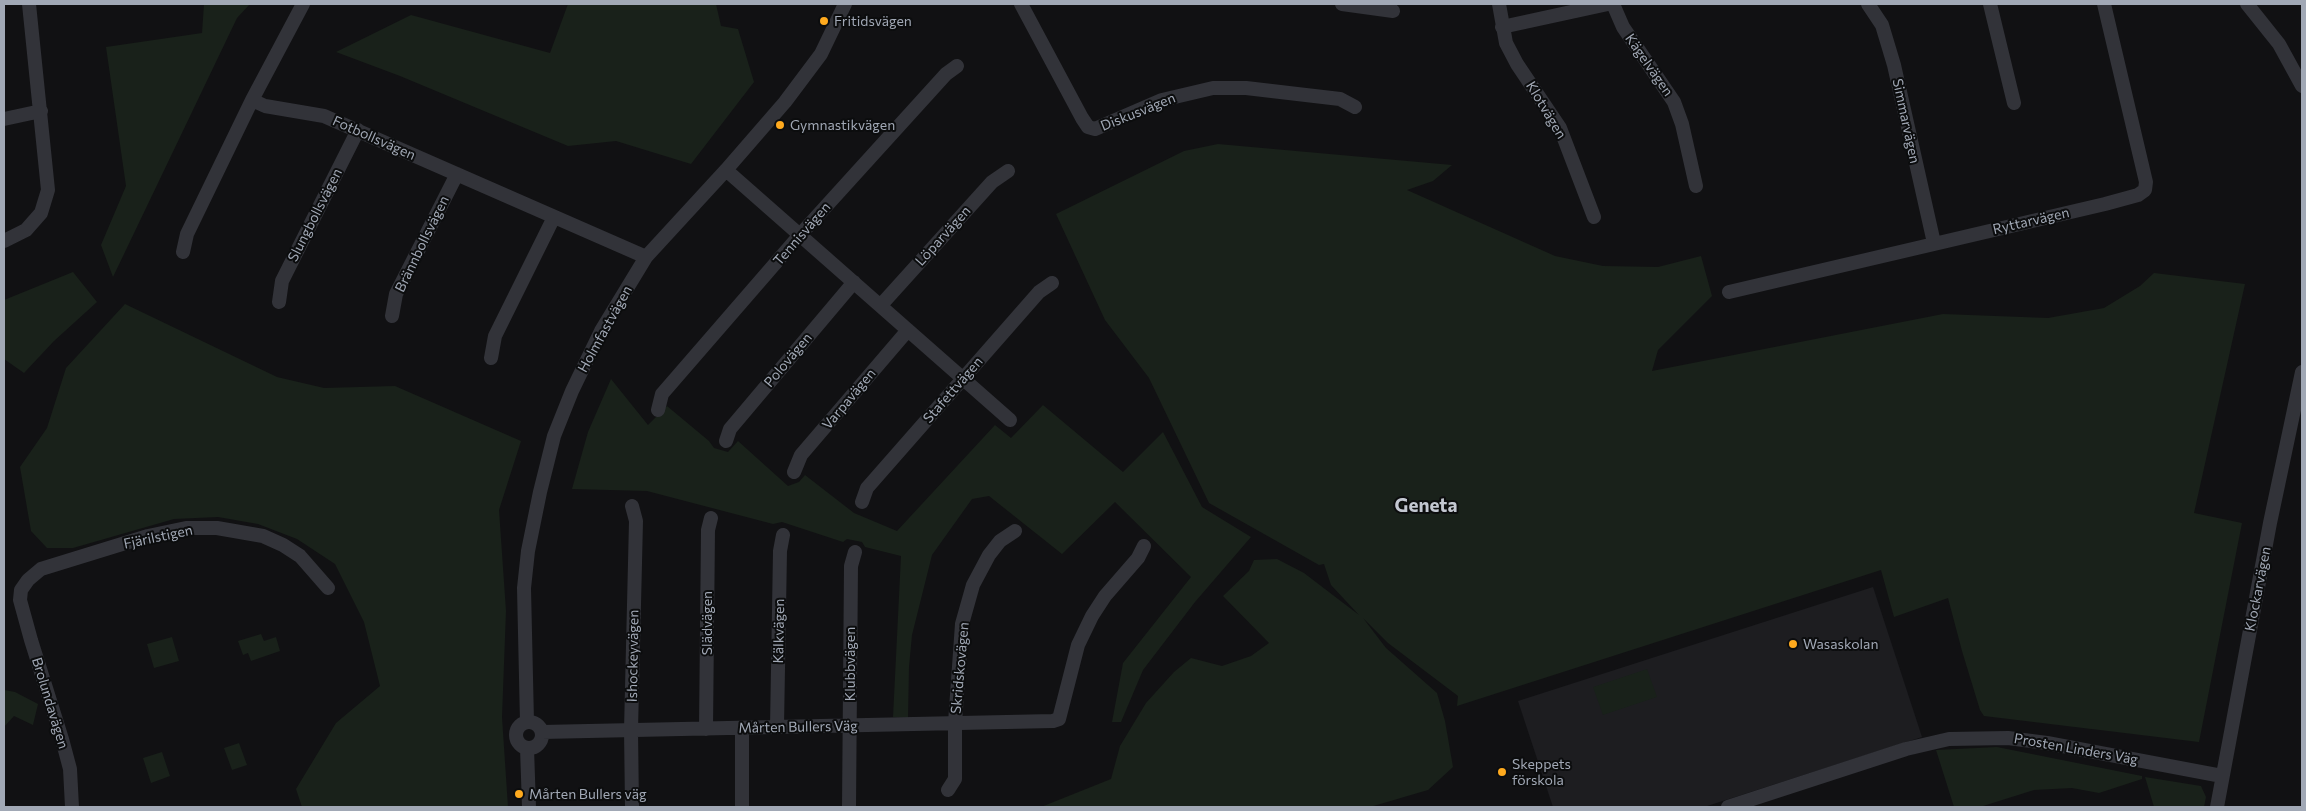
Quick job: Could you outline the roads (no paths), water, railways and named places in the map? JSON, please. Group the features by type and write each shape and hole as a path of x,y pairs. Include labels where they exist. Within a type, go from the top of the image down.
{"street":[{"path":"4,241 30,226 41,212 48,190 29,4"},
{"path":"183,252 187,234 252,100 303,4"},
{"name":"Holmfastvägen","path":"527,722 524,588 528,551 554,436 572,391 601,331 646,256 726,170 785,102 820,54 846,4"},
{"path":"1342,4 1393,11"},
{"name":"Klotvägen","path":"1499,4 1506,43 1517,64 1560,128 1594,217"},
{"path":"1502,28 1608,4"},
{"name":"Kägelvägen","path":"1613,4 1623,27 1674,102 1682,124 1696,186"},
{"name":"Simmarvägen","path":"1868,4 1882,25 1894,65 1934,243"},
{"path":"1990,4 2014,103"},
{"name":"Ryttarvägen","path":"1729,292 2104,204 2138,195 2145,190 2146,182 2104,4"},
{"path":"2247,4 2279,44 2302,86"},
{"name":"Diskusvägen","path":"1026,5 1088,127 1095,129 1162,100 1213,88 1246,88 1340,99 1355,107"},
{"name":"Tennisvägen","path":"658,410 662,394 799,236 946,74 956,66"},
{"name":"Fotbollsvägen","path":"252,100 265,106 324,116 646,256"},
{"path":"4,120 40,111"},
{"name":"Slungbollsvägen","path":"279,302 282,281 358,130"},
{"path":"726,170 1010,420"},
{"name":"Löparvägen","path":"881,305 992,182 1008,171"},
{"name":"Brännbollsvägen","path":"392,316 396,294 457,174"},
{"path":"491,358 495,336 554,217"},
{"name":"Polovägen","path":"726,441 730,429 854,282"},
{"name":"Stafettvägen","path":"862,502 867,488 1039,292 1052,283"},
{"name":"Varpavägen","path":"794,472 801,455 908,330"},
{"name":"Klockarvägen","path":"2216,807 2270,523 2302,372"},
{"name":"Ishockeyvägen","path":"632,506 636,521 631,730 632,807"},
{"name":"Slädvägen","path":"706,728 708,530 711,518"},
{"name":"Fjärilstigen","path":"20,600 22,590 28,580 41,570 148,536 186,528 217,528 263,536 300,556 328,588"},
{"name":"Skridskovägen","path":"948,790 955,779 955,724 962,624 973,585 1000,541 1015,531"},
{"name":"Kälkvägen","path":"777,727 780,551 783,535"},
{"name":"Mårten Bullers Väg","path":"542,732 1053,721 1059,719 1078,644 1092,616 1105,596 1138,558 1144,546"},
{"name":"Klubbvägen","path":"849,807 851,566 855,552"},
{"name":"Brolundavägen","path":"20,600 30,640 70,769 72,807"},
{"path":"527,722 535,723 542,732 538,744 527,748 519,744 516,735 519,726 527,722"},
{"path":"742,728 742,807"},
{"name":"Prosten Linders Väg","path":"1728,807 1906,749 1949,739 2008,738 2024,740 2222,776"},
{"path":"527,748 529,807"}],"place":[{"name":"Fritidsvägen","path":"824,21"},
{"name":"Gymnastikvägen","path":"780,125"},
{"name":"Wasaskolan","path":"1793,644"},
{"name":"Skeppets förskola","path":"1502,772"},
{"name":"Mårten Bullers väg","path":"519,794"}],"district":[{"name":"Geneta","path":"1426,506"}]}
